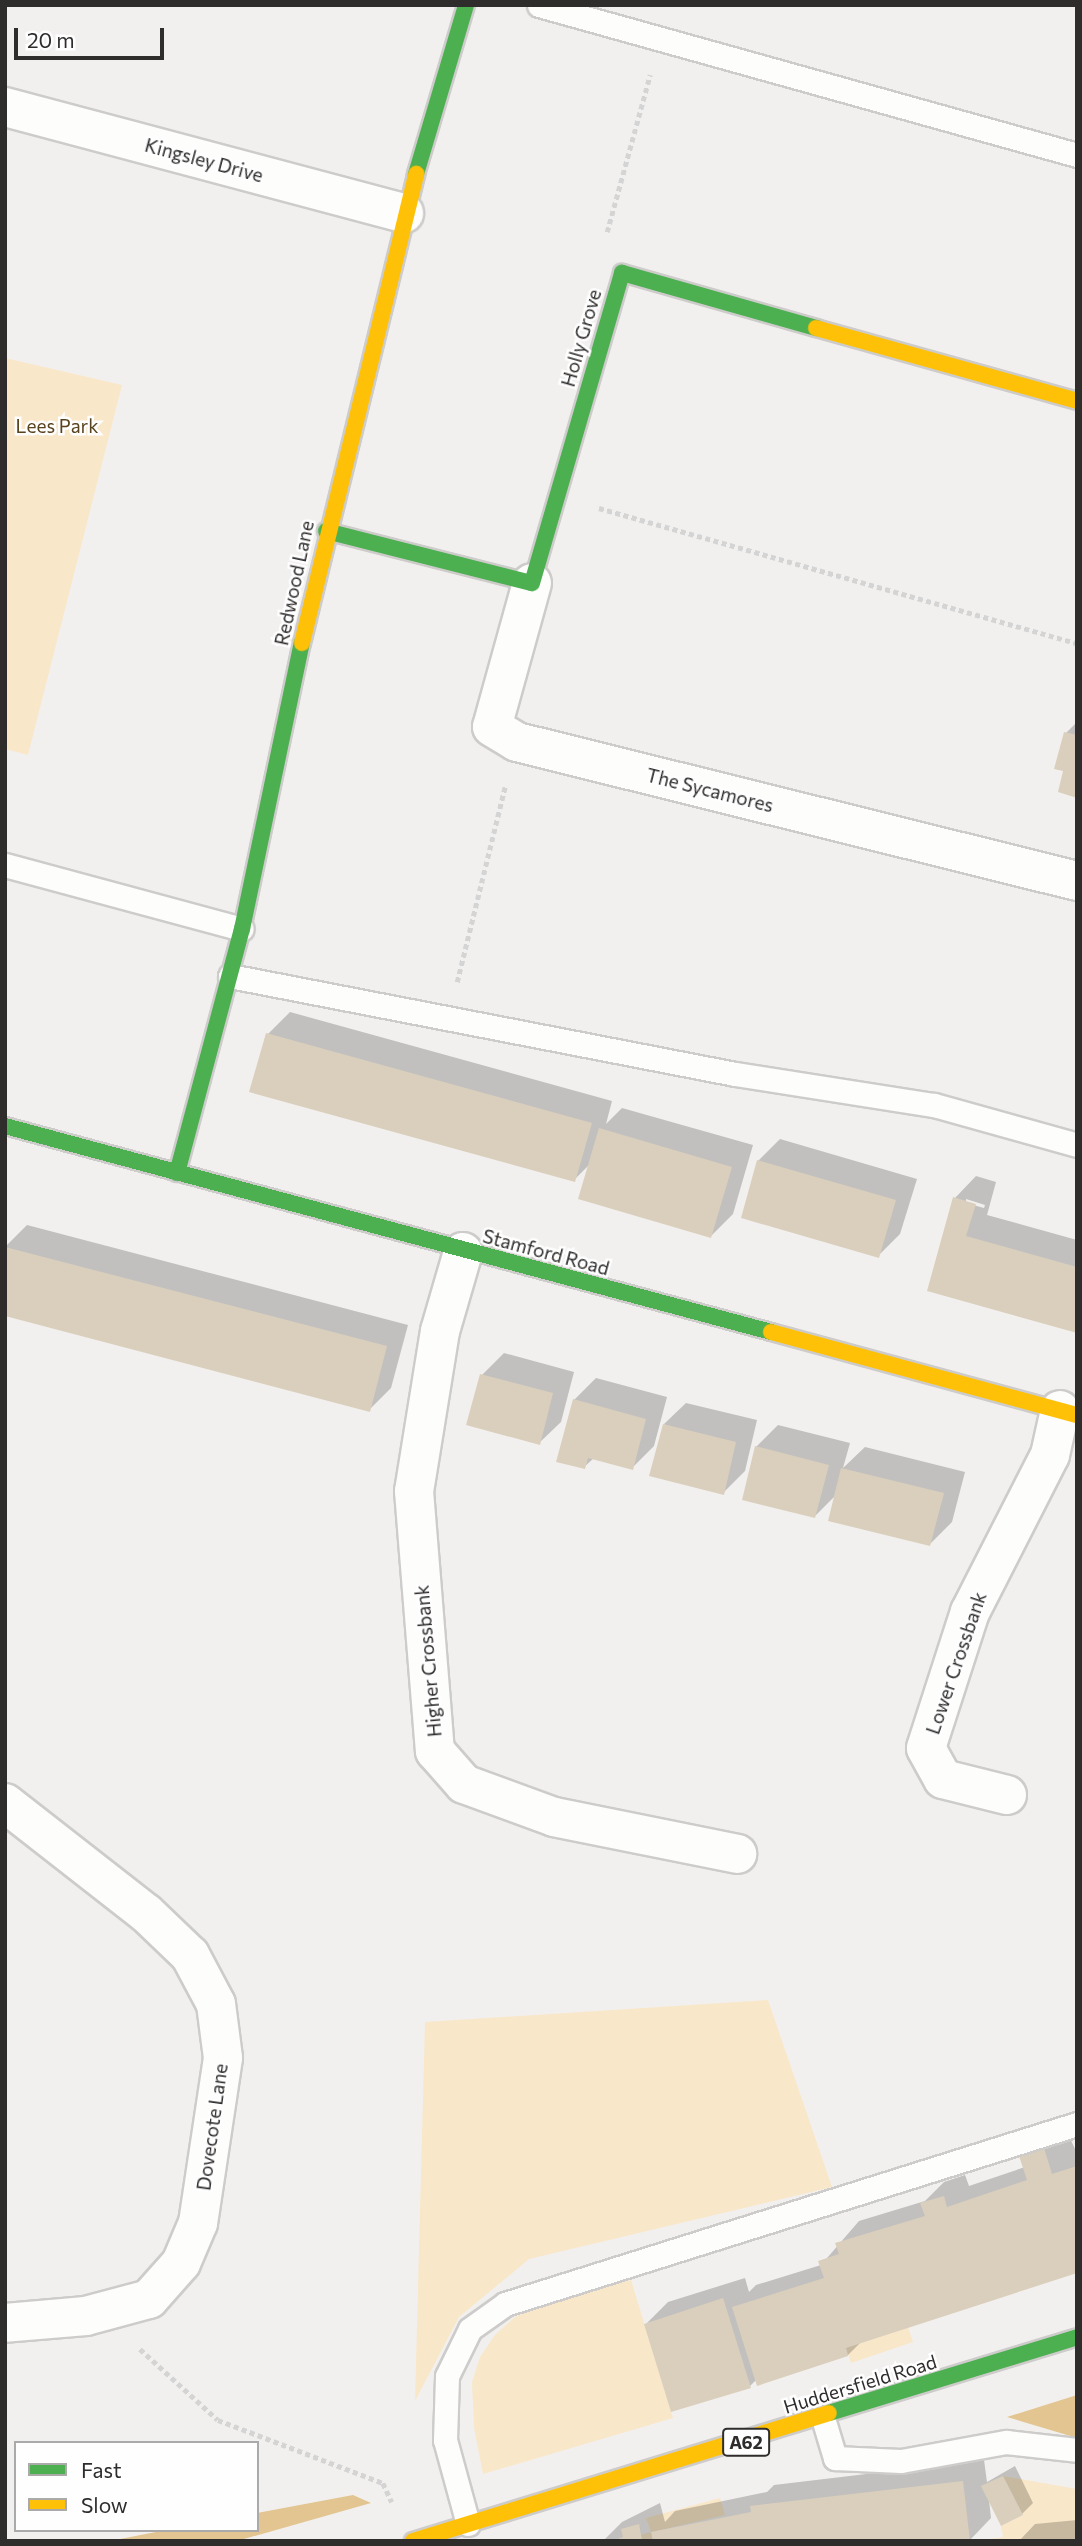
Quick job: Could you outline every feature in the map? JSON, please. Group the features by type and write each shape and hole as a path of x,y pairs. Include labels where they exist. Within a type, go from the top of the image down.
{"street":[{"name":"Redwood Lane","path":"177,1173 242,929 326,531 404,213 466,5"},
{"name":"Kingsley Drive","path":"5,107 404,213"},
{"name":"Holly Grove","path":"532,583 622,273 1077,401"},
{"path":"326,531 532,583"},
{"name":"The Sycamores","path":"532,583 492,727 517,742 1077,881"},
{"name":"Stamford Road","path":"5,1126 463,1252 1069,1413"},
{"name":"Higher Crossbank","path":"463,1252 440,1331 414,1491 436,1751 464,1784 554,1816 737,1854"},
{"name":"Lower Crossbank","path":"1007,1795 943,1779 926,1748 970,1612 1069,1413"},
{"name":"Dovecote Lane","path":"5,1803 146,1913 190,1955 216,2004 223,2058 198,2223 181,2263 149,2299 118,2309 5,2322"},
{"name":"Huddersfield Road","path":"413,2541 823,2418 1077,2337"}],"lane":[{"path":"539,5 1077,155"},
{"path":"5,865 242,929"},
{"path":"230,976 735,1074 934,1105 1077,1145"},
{"path":"468,2524 445,2440 447,2376 470,2329 505,2304 1077,2124"},
{"path":"823,2418 835,2458 901,2461 1006,2442 1077,2449"}],"path":[{"path":"622,273 605,240 660,38"},
{"path":"558,496 1077,643"},
{"path":"449,1017 517,742"},
{"path":"118,2309 141,2350 218,2420 383,2483 396,2509"}],"green space":[{"name":"Lees Park","path":"5,358 122,385 28,755 5,749"},
{"path":"768,2000 832,2187 529,2259 459,2317 415,2401 425,2022"},
{"path":"631,2280 673,2418 483,2474 474,2428 472,2382 480,2357 495,2335 515,2317 547,2303"},
{"path":"908,2327 913,2342 851,2363 846,2348"},
{"path":"1003,2476 1077,2489 1077,2540 977,2541 1003,2537 1001,2526 1023,2515"},
{"path":"720,2498 725,2515 652,2532 653,2541 642,2541 641,2535 651,2532 646,2518"}],"shaded area":[{"path":"1077,2395 1077,2438 1007,2417"},
{"path":"353,2495 371,2503 237,2541 110,2541 156,2532 259,2532 259,2513"}],"building":[{"path":"1064,732 1077,735 1077,798 1058,792 1063,771 1054,769"},
{"path":"266,1033 592,1123 575,1182 249,1092"},
{"path":"599,1128 732,1167 711,1238 578,1199"},
{"path":"757,1160 896,1200 879,1258 741,1218"},
{"path":"953,1197 976,1204 966,1236 1077,1267 1077,1333 927,1291"},
{"path":"5,1247 387,1346 370,1412 5,1316"},
{"path":"480,1374 553,1393 540,1445 466,1425"},
{"path":"573,1399 646,1419 633,1470 588,1458 585,1469 556,1462"},
{"path":"663,1424 736,1442 724,1495 649,1476"},
{"path":"755,1446 829,1465 815,1518 742,1500"},
{"path":"841,1468 944,1493 930,1546 828,1521"},
{"path":"1044,2148 1052,2174 1077,2166 1077,2273 846,2348 848,2356 757,2386 732,2307 824,2278 818,2261 839,2254 835,2243 925,2216 920,2203 944,2196 947,2207 1027,2180 1019,2156"},
{"path":"723,2298 751,2388 671,2412 644,2324"},
{"path":"1003,2476 1023,2515 1001,2526 981,2486"},
{"path":"963,2481 970,2541 653,2541 651,2532 751,2512 750,2506"},
{"path":"639,2524 642,2541 613,2541 623,2537 621,2529"}],"traffic: fast":[{"path":"416,174 466,5"},
{"path":"326,531 532,583 622,273 816,328"},
{"path":"177,1173 242,929 302,643"},
{"path":"5,1126 771,1332"},
{"path":"829,2413 1077,2337"}],"traffic: slow":[{"path":"302,643 416,174"},
{"path":"816,328 1077,401"},
{"path":"771,1332 1077,1415"},
{"path":"413,2541 829,2413"}]}
